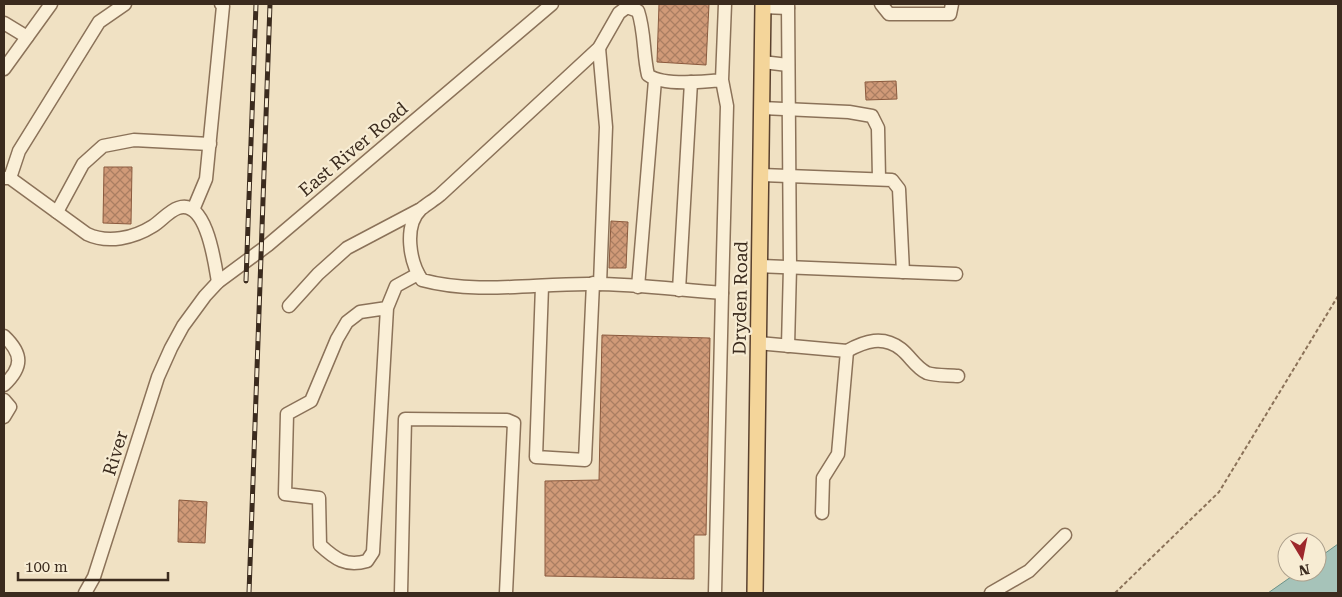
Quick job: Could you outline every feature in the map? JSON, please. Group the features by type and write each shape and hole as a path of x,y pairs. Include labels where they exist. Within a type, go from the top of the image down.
{"main road":[{"name":"Dryden Road","path":"755,593 763,6"}],"street":[{"path":"4,70 51,4"},
{"path":"125,4 100,22 18,151 7,178 87,234 99,240 126,238 152,227 178,208 186,207 193,210 202,223 212,245 218,282"},
{"path":"193,210 206,179 222,24 223,6 221,4"},
{"name":"East River Road","path":"183,326 218,282 268,246 552,4"},
{"path":"714,593 727,106 722,80 725,4"},
{"path":"881,4 889,14 950,14 952,4"},
{"path":"763,6 788,6 790,267 788,346"},
{"path":"289,306 318,274 348,248 420,210 440,195 599,48 619,13 627,7 634,7 638,11 642,24 644,58 648,76 655,80 691,82 722,80"},
{"path":"4,23 27,37"},
{"path":"542,286 536,457 585,460 606,127 599,48"},
{"path":"762,62 788,65"},
{"path":"638,287 655,80"},
{"path":"679,290 691,82"},
{"path":"762,108 849,112 872,116 878,128 879,179"},
{"path":"57,212 83,164 103,146 134,140 210,144"},
{"path":"761,175 892,180 899,189 903,272"},
{"path":"420,210 414,222 410,239 412,259 422,280 445,286 597,284 722,293"},
{"path":"759,266 956,274"},
{"path":"387,308 360,312 347,322 337,339 311,401 287,414 284,494 319,498 320,545 336,560 354,565 367,561 373,552 387,308 396,286 418,274"},
{"name":"River","path":"85,593 94,577 158,377 183,326"},
{"path":"4,336 14,346 18,358 16,374 4,385"},
{"path":"758,343 847,351 863,342 874,340 888,342 901,349 915,365 929,374 958,376"},
{"path":"822,513 824,478 838,454 847,351"},
{"path":"4,400 10,407 4,417"},
{"path":"401,593 405,419 507,420 514,423 506,593"},
{"path":"991,593 1028,571 1065,535"}],"path":[{"path":"1115,593 1219,492 1338,296"}],"water":[{"path":"1338,544 1338,593 1268,593 1284,582 1327,582 1327,552"}],"building":[{"path":"659,4 709,4 706,65 657,62"},
{"path":"896,81 897,99 866,100 865,82"},
{"path":"104,167 132,167 131,224 103,223"},
{"path":"611,221 628,222 626,268 609,268"},
{"path":"602,335 710,338 706,535 694,535 694,579 545,576 545,481 599,480"},
{"path":"179,500 207,502 205,543 178,542"}],"railway":[{"path":"246,281 256,4"},
{"path":"249,593 270,4"}]}
